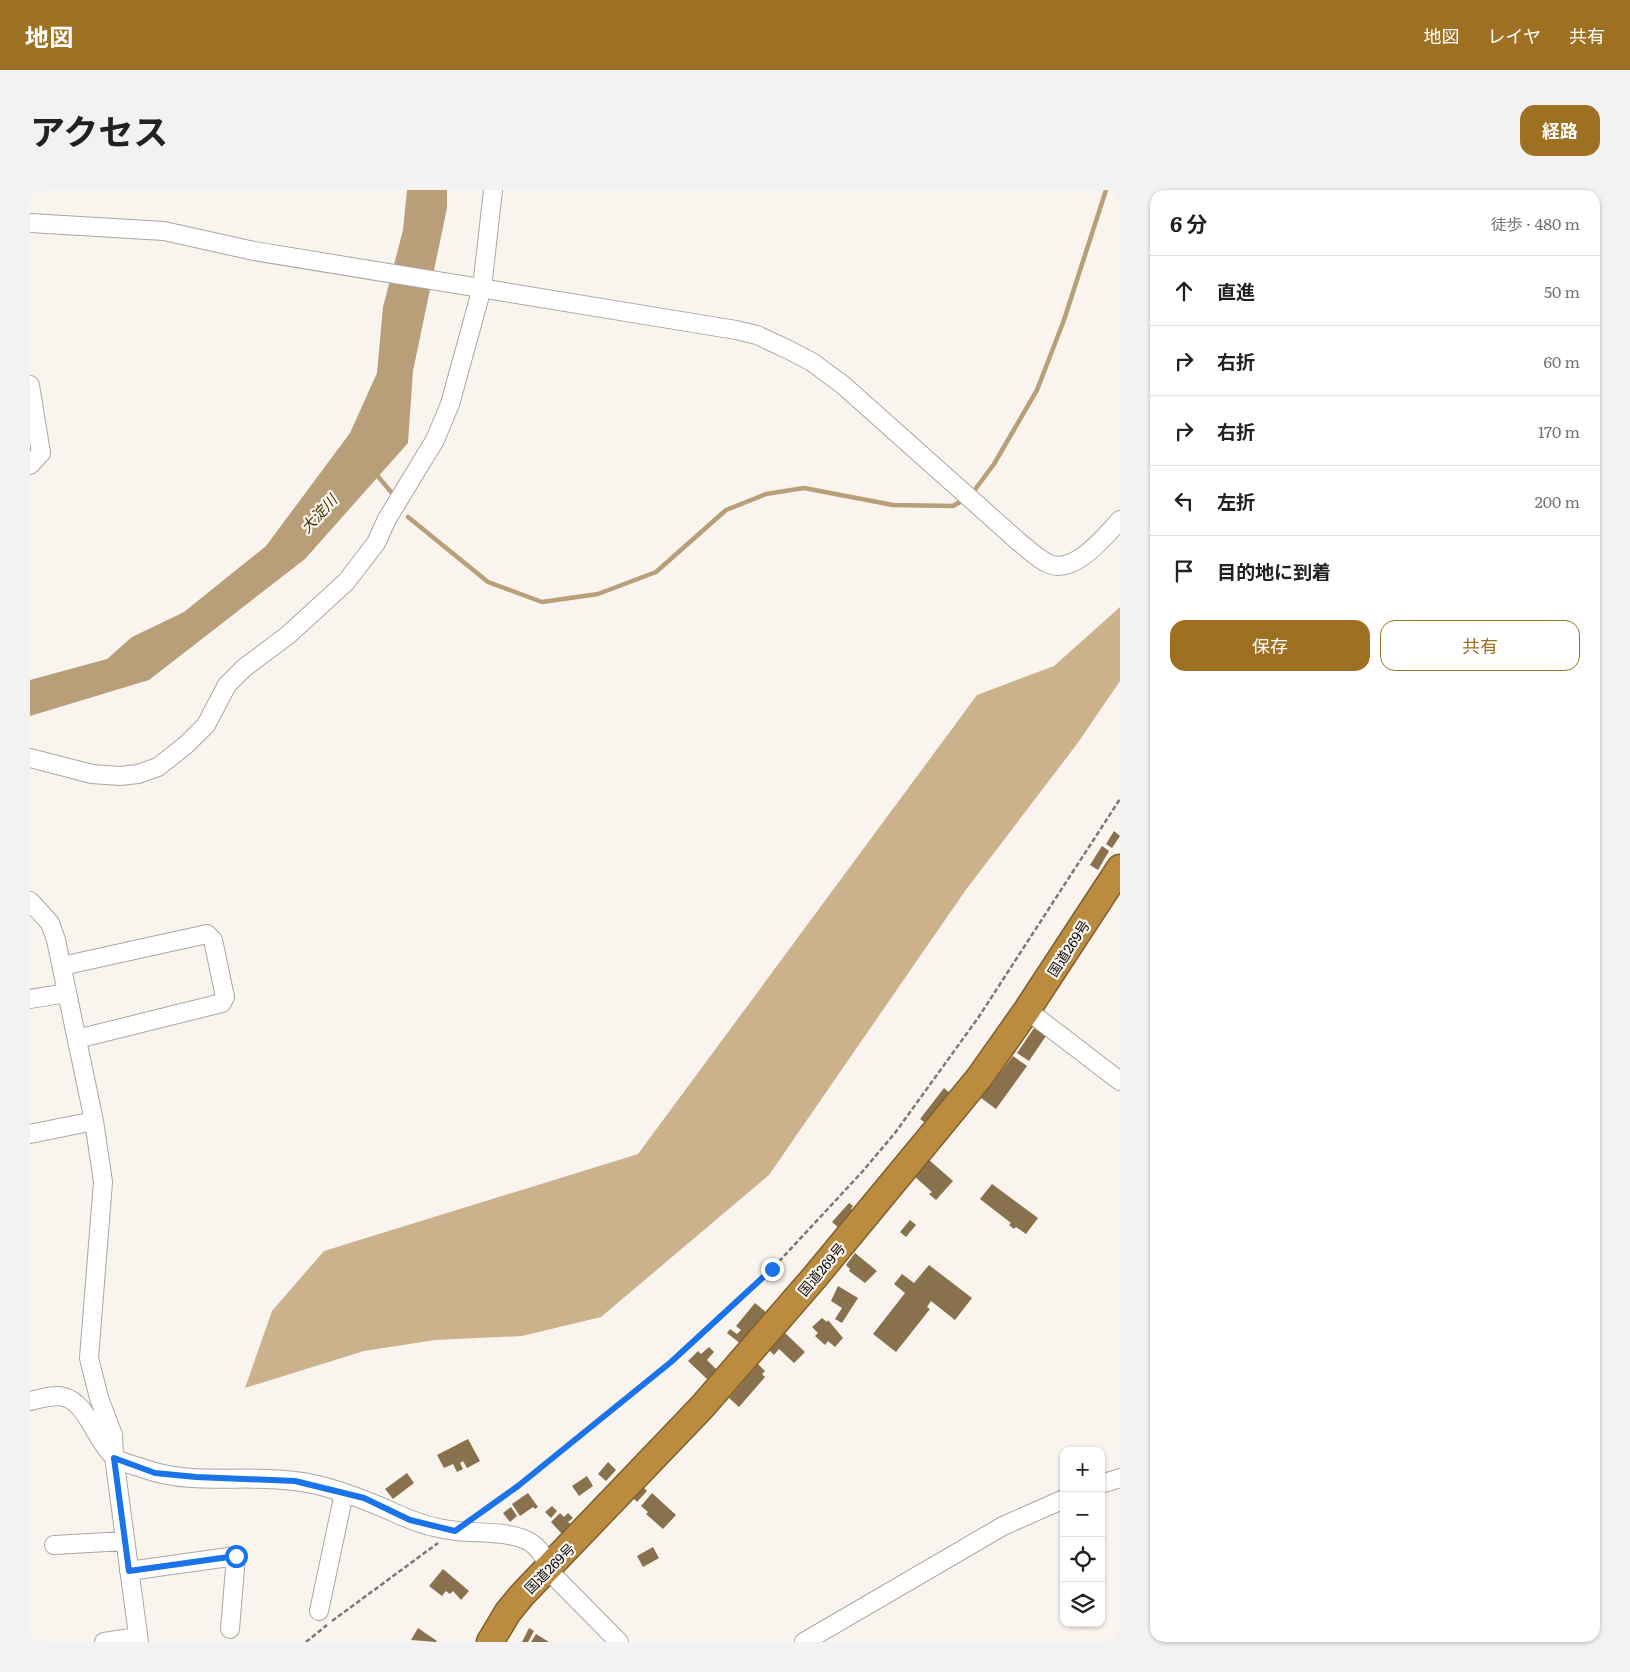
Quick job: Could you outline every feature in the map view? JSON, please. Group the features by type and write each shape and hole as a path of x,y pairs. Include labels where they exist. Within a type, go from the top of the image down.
{"highway":[{"name":"国道269号","path":"490,1642 508,1612 702,1407 814,1278 979,1078 1120,868"}],"street":[{"path":"30,758 101,775 129,775 158,767 187,744 206,725 227,685 238,674 288,635 346,582 376,543 387,519 435,440 450,404 478,287 493,190"},
{"path":"30,223 164,231 254,252 478,287 757,335 820,368 843,385 1019,542 1049,564 1064,566 1088,554 1120,520"},
{"path":"30,386 41,453 30,465"},
{"path":"30,901 50,923 56,940 94,1121 103,1182 90,1358 99,1398 114,1435 114,1458 138,1639 104,1642"},
{"path":"62,966 207,934 213,940 225,997 222,1003 77,1040"},
{"path":"30,1000 67,993"},
{"path":"1026,1010 1120,1081"},
{"path":"30,1134 94,1121"},
{"path":"30,1401 62,1396 77,1402 98,1438 114,1458 155,1473 196,1477 295,1481 364,1498 410,1520 455,1531 515,1534 530,1542 546,1557 548,1570 619,1642"},
{"path":"1105,1483 1120,1478"},
{"path":"320,1611 344,1493"},
{"path":"804,1642 1003,1526 1060,1501"},
{"path":"54,1545 125,1541"},
{"path":"129,1571 236,1556 230,1629"}],"path":[{"path":"306,1642 360,1599 518,1486 671,1362 772,1269 862,1172 895,1133 978,1018 1120,799"}],"shaded area":[{"path":"1120,607 1120,681 1077,744 965,891 769,1175 601,1317 522,1336 435,1340 364,1351 245,1388 272,1311 324,1251 638,1154 977,695 1054,666"}],"water":[{"name":"大淀川","path":"407,190 447,190 447,208 413,371 408,443 305,559 149,680 30,716 30,680 107,659 132,637 184,612 266,546 350,433 377,373 383,307 403,230"}],"building":[{"path":"1114,831 1120,836 1112,848 1106,844"},
{"path":"1102,846 1109,851 1098,870 1090,865"},
{"path":"1034,1028 1046,1036 1029,1061 1017,1053"},
{"path":"1013,1056 1027,1066 996,1109 981,1098"},
{"path":"944,1088 951,1094 927,1124 920,1119"},
{"path":"928,1159 953,1181 936,1200 929,1194 932,1192 914,1176"},
{"path":"992,1184 1038,1218 1026,1234 1016,1227 1014,1229 1009,1225 1011,1223 980,1199"},
{"path":"849,1203 853,1206 851,1209 853,1211 839,1228 832,1222"},
{"path":"910,1220 916,1225 906,1237 900,1232"},
{"path":"855,1253 877,1271 865,1283 849,1271 850,1269 846,1265"},
{"path":"929,1265 972,1298 955,1320 931,1301 927,1307 930,1309 896,1352 873,1334 905,1293 894,1284 902,1274 914,1283"},
{"path":"838,1286 858,1298 842,1323 835,1319 842,1308 831,1301"},
{"path":"755,1303 767,1313 741,1344 727,1333 730,1329 737,1334 741,1330 736,1326"},
{"path":"822,1318 827,1322 828,1320 843,1338 835,1347 828,1341 825,1345 815,1336 818,1333 812,1327"},
{"path":"785,1333 805,1352 794,1363 779,1349 774,1355 769,1350"},
{"path":"709,1347 714,1352 707,1360 717,1370 707,1379 688,1361 698,1351 701,1354"},
{"path":"758,1364 765,1371 762,1374 765,1377 739,1407 729,1398"},
{"path":"468,1439 480,1461 467,1468 463,1461 460,1463 463,1469 457,1472 453,1464 444,1468 437,1455"},
{"path":"608,1462 616,1470 606,1481 598,1474"},
{"path":"407,1473 414,1483 393,1499 385,1489"},
{"path":"587,1476 593,1486 579,1496 572,1486"},
{"path":"643,1487 647,1491 637,1502 633,1498"},
{"path":"528,1493 538,1507 535,1509 533,1507 520,1516 512,1504"},
{"path":"652,1493 676,1515 663,1529 646,1514 648,1512 641,1506"},
{"path":"552,1506 557,1511 551,1518 545,1512"},
{"path":"511,1507 517,1516 510,1522 503,1513"},
{"path":"560,1513 564,1517 568,1513 573,1518 568,1522 572,1525 562,1534 551,1522"},
{"path":"653,1547 659,1558 643,1567 637,1556"},
{"path":"443,1569 469,1591 461,1600 453,1591 450,1594 446,1591 442,1596 429,1586"},
{"path":"418,1628 437,1641 411,1640"},
{"path":"529,1628 534,1631 528,1642 522,1642"},
{"path":"536,1634 549,1642 531,1642"}],"waterway":[{"path":"971,495 994,464 1037,390 1064,320 1106,190"},
{"path":"375,473 392,493"},
{"path":"408,517 488,582 542,602 598,594 656,572 726,510 766,494 804,488 893,505 953,506 965,499"}],"route":[{"path":"236,1556 129,1571 114,1458 155,1473 196,1477 295,1481 364,1498 410,1520 455,1531 518,1486 610,1409 671,1362 772,1269"}]}
